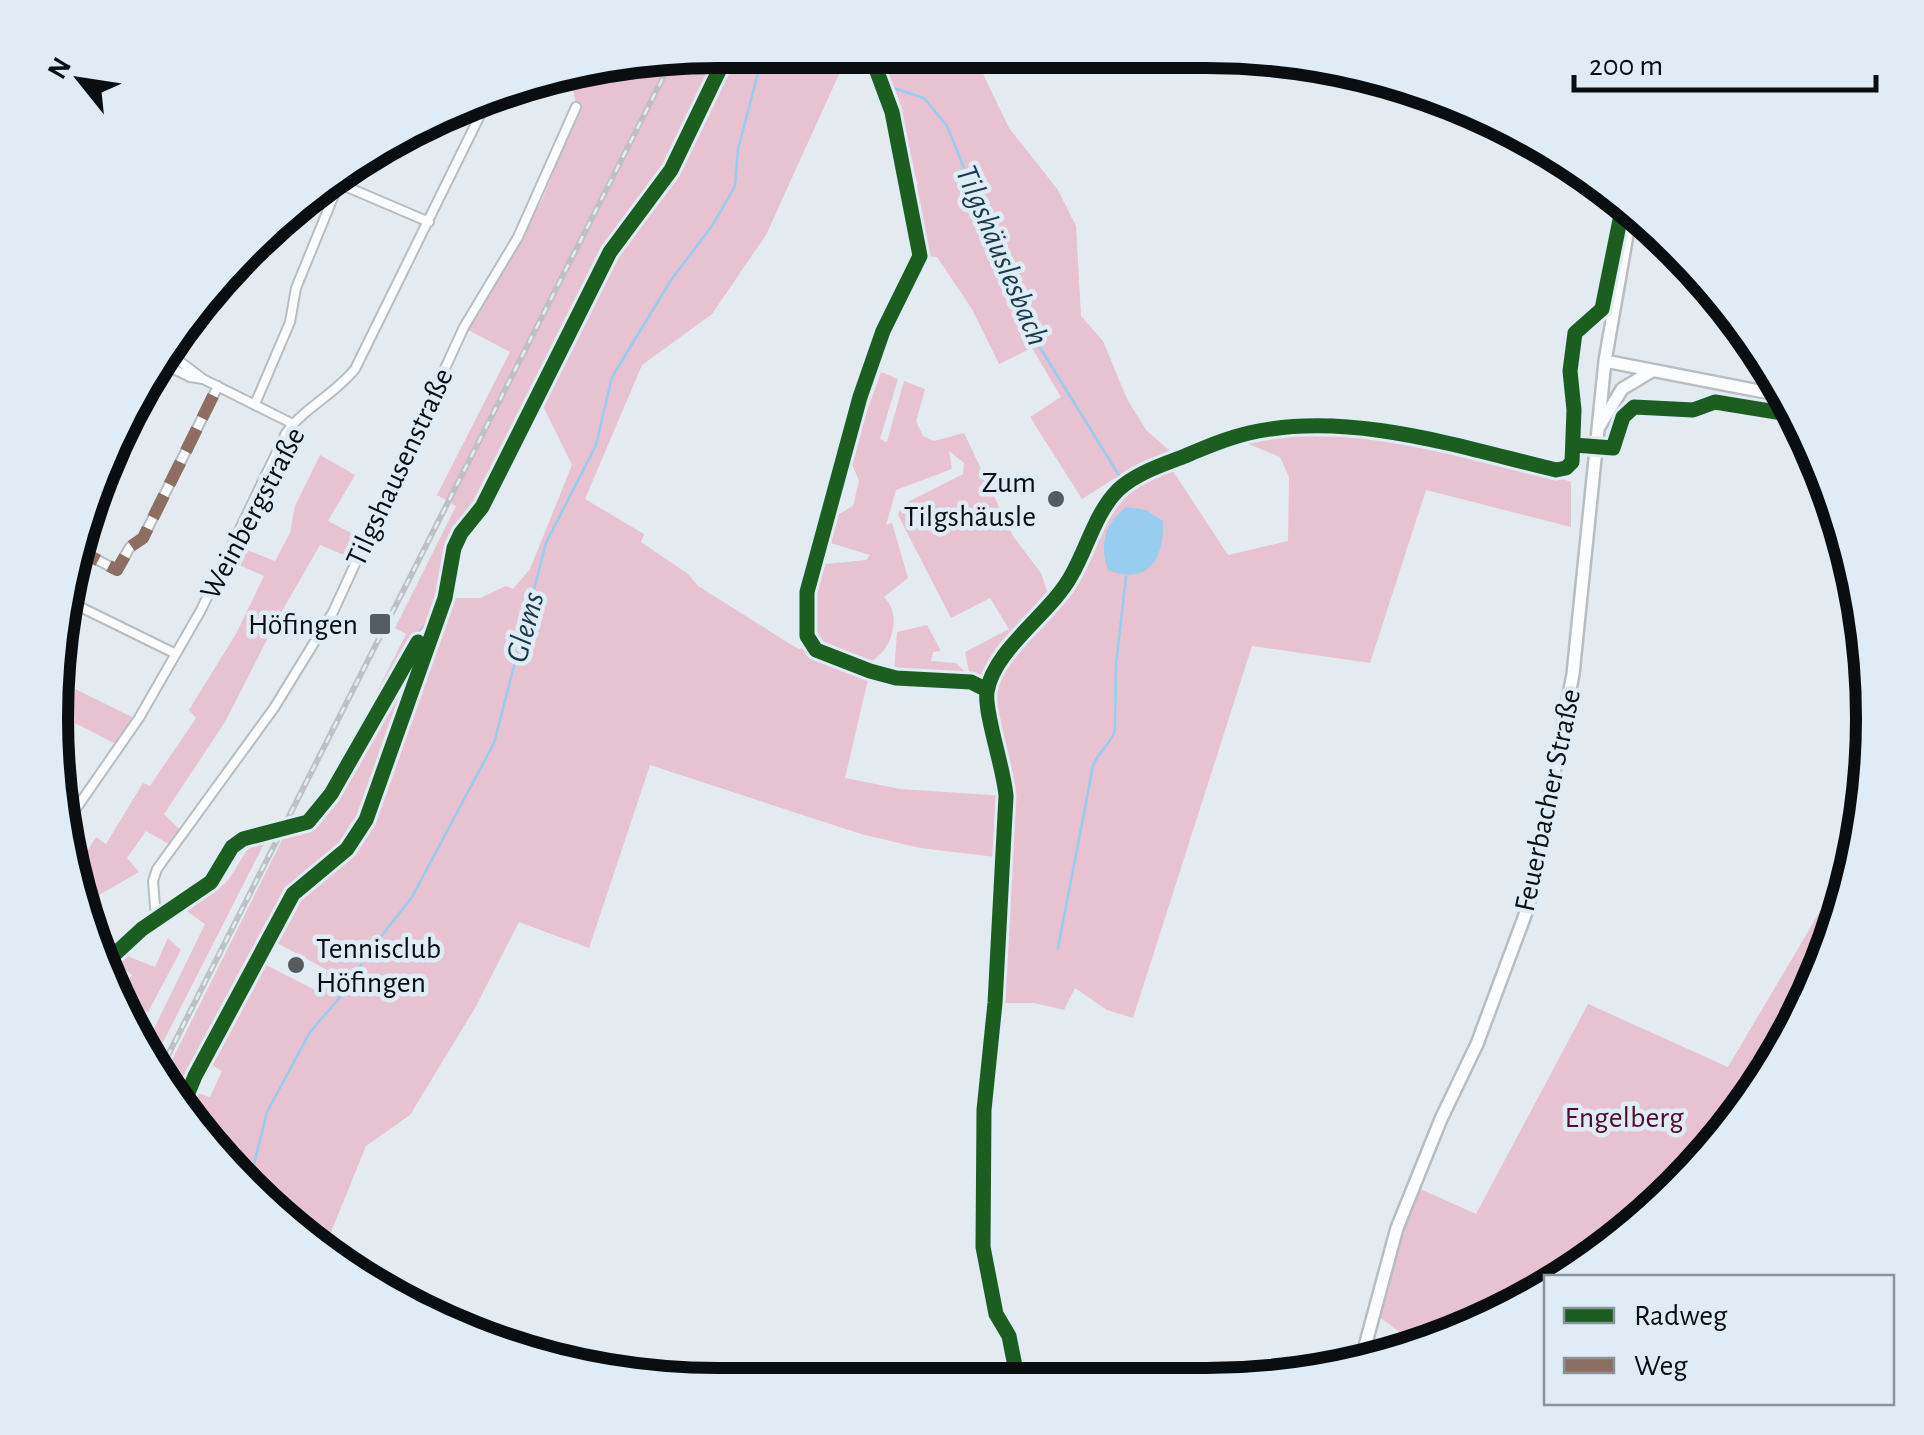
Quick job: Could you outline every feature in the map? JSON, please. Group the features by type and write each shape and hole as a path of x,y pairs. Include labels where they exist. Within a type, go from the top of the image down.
{"main road":[{"name":"Feuerbacher Straße","path":"1365,1347 1396,1228 1477,1044 1528,907 1574,674 1604,362 1629,224"},
{"path":"1604,362 1769,393"},
{"path":"1596,431 1622,389 1652,371"}],"street":[{"name":"Tilgshausenstraße","path":"156,918 152,881 157,869 282,695 334,612 464,327 518,236 576,107"},
{"name":"Weinbergstraße","path":"75,811 131,731 201,610 293,424 340,387 354,369 482,112"},
{"path":"344,186 429,222"},
{"path":"256,404 290,322 296,288 331,195"},
{"path":"171,365 293,424"},
{"path":"88,555 117,570 130,546 143,538 218,386"},
{"path":"78,606 176,654"},
{"path":"113,955 156,918 211,882 232,848 243,839 300,825 314,817 421,637 430,627 435,628"}],"green space":[{"path":"842,68 766,235 712,314 642,365 585,499 644,534 641,542 688,574 698,586 790,644 799,649 811,646 870,671 845,778 900,789 1006,796 1004,858 920,848 861,834 650,765 589,948 519,922 475,1008 410,1115 366,1146 329,1238 258,1177 191,1098 194,1092 210,1097 222,1071 212,1065 264,964 317,991 327,970 266,937 185,1090 169,1066 286,832 317,823 324,817 366,745 367,712 406,634 395,628 456,506 437,495 510,352 468,330 541,202 578,113 572,85 591,80 675,69","holes":["539,398 572,465 530,569 513,589 506,586 480,598 445,598 439,628 428,644 454,548 482,507"]},
{"path":"868,68 980,68 1009,128 1058,190 1076,226 1081,316 1103,341 1127,399 1146,430 1170,451 1154,466 1120,483 1115,478 1082,499 1030,417 1061,397 1032,348 999,364 972,309 937,257 920,256 909,186 918,184 884,85"},
{"path":"881,372 898,379 880,439 887,442 904,381 925,389 916,421 923,436 934,441 964,433 1013,536 1041,573 1048,594 1012,634 1016,643 996,669 987,690 971,682 965,652 1009,629 990,598 951,618 898,515 902,505 963,474 964,463 949,451 952,469 896,490 886,525 892,523 908,578 884,597 894,623 883,651 868,663 837,652 822,640 814,609 806,607 816,565 866,560 870,555 824,541 832,518 853,506 859,481 850,459"},
{"path":"1287,429 1385,435 1397,442 1419,441 1540,470 1571,482 1571,527 1426,490 1370,663 1252,646 1133,1018 1107,1010 1075,988 1064,1010 1034,1003 995,1003 1009,830 1008,793 991,704 997,675 1017,644 1071,587 1113,503 1147,477 1171,468 1228,555 1288,541 1289,477 1280,457 1239,440"},
{"path":"320,455 355,475 328,521 361,538 354,559 320,545 225,722 164,814 180,830 169,844 146,831 127,858 139,872 94,898 83,858 96,837 106,844 143,783 150,786 196,718 189,710 237,632 264,576 232,562 239,547 275,561 290,533 295,506"},
{"path":"927,625 941,651 933,652 931,661 956,663 966,673 894,673 897,632"},
{"path":"69,686 132,717 116,744 68,720"},
{"path":"267,838 159,1049 151,1035 205,924 185,910 221,887 258,841"},
{"name":"Engelberg","path":"1833,889 1807,966 1747,1079 1695,1146 1635,1206 1568,1258 1455,1318 1405,1336 1374,1313 1418,1188 1476,1214 1588,1004 1728,1067"},
{"path":"168,938 181,950 148,1012 136,1007 126,986 132,975 118,964 125,955 155,967"}],"water":[{"path":"1126,507 1146,510 1163,521 1157,557 1143,572 1133,574 1108,570 1104,551 1109,527"}],"waterway":[{"name":"Glems","path":"252,1171 267,1112 310,1032 342,995 369,952 412,897 494,743 546,543 596,445 612,377 735,186 738,149 759,68"},
{"name":"Tilgshäuslesbach","path":"883,68 893,88 924,98 947,126 1031,333 1120,477"},
{"path":"1058,948 1093,766 1115,730 1116,665 1126,577"}],"railway":[{"path":"166,1060 667,70"}],"marked path":[{"path":"88,555 117,570 130,547 143,538 218,386"}],"cycle path":[{"path":"188,1094 293,894 347,849 366,820 445,598 454,548 461,533 482,507 610,252 671,170 720,68"},
{"path":"876,68 892,112 920,256 883,331 860,397 807,592 807,636 816,650 870,671 896,678 971,682 987,690"},
{"path":"1015,1368 1009,1336 996,1314 983,1247 984,1110 995,1003 1006,796 987,701 992,676 1011,647 1062,590 1103,509 1118,490 1150,470 1217,443 1287,427 1326,426 1404,434 1556,470 1566,468 1572,462 1574,410 1570,371 1575,333 1602,309 1621,217"},
{"path":"1574,445 1613,448 1623,417 1634,407 1693,410 1715,402 1780,413"},
{"path":"113,956 142,929 211,882 232,847 243,839 308,822 331,794 418,642"}],"place":[{"name":"Zum Tilgshäusle","path":"1056,499"},
{"name":"Höfingen","path":"380,624"},
{"name":"Tennisclub Höfingen","path":"296,965"}]}
